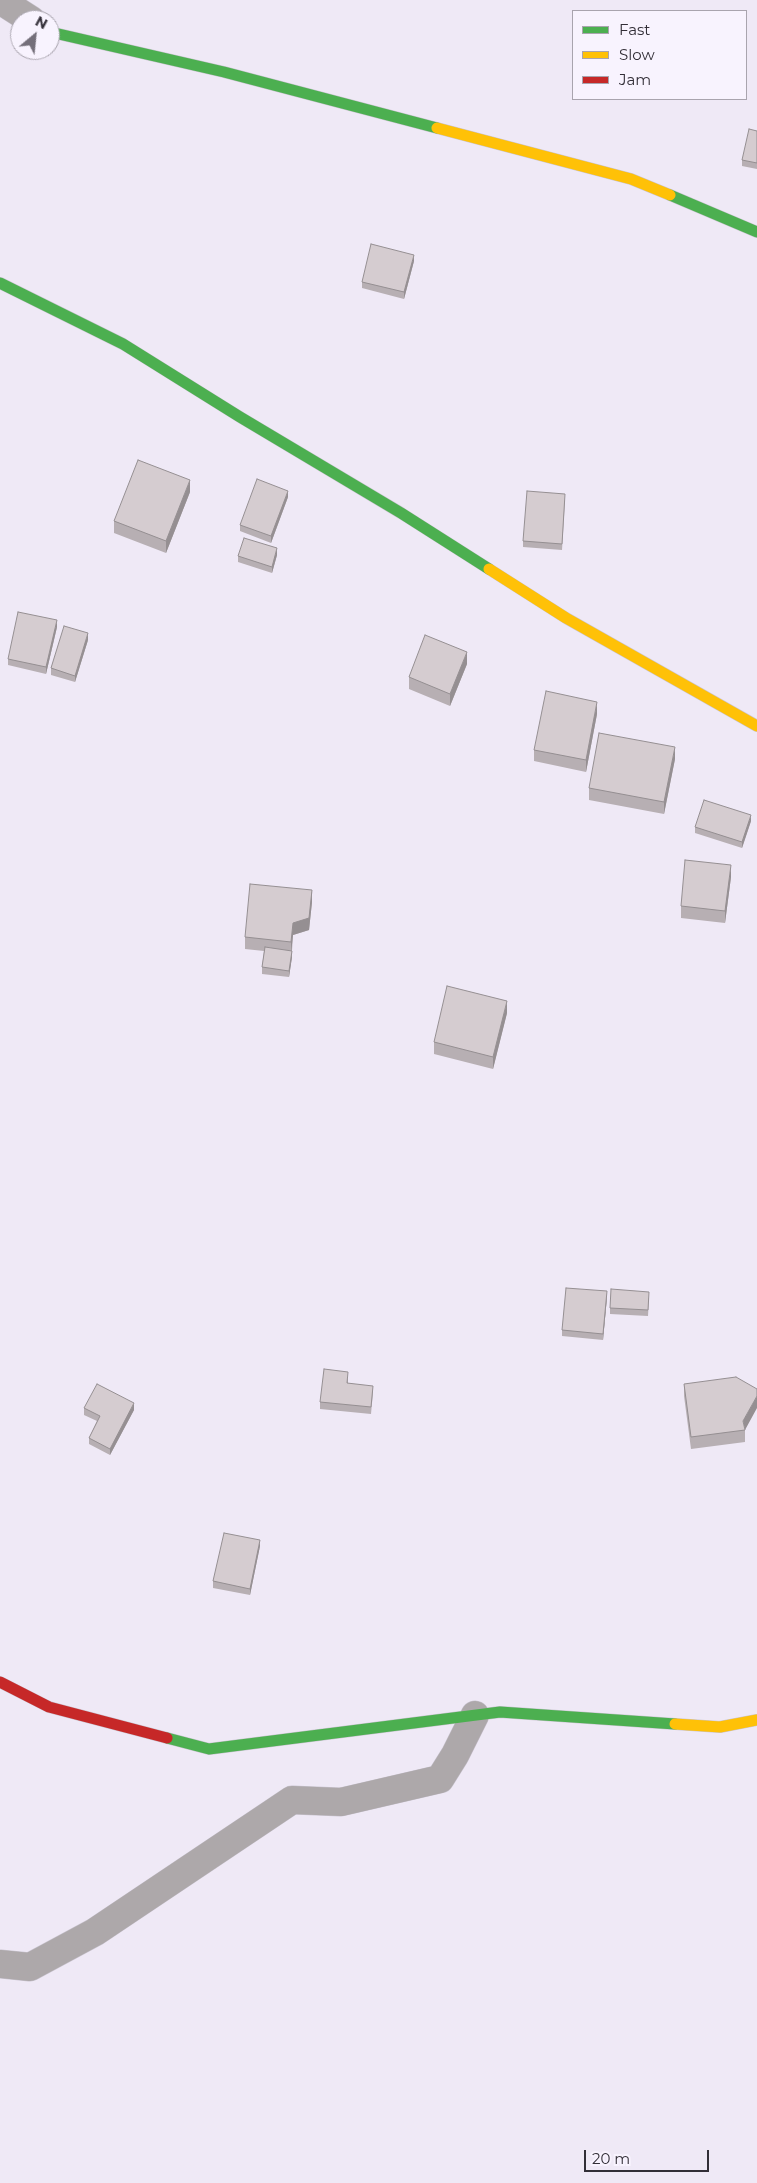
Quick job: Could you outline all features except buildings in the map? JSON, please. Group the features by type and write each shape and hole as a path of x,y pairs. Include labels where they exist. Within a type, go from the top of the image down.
{"street":[{"path":"0,0 16,10"},
{"path":"60,34 243,77 631,179 757,232"},
{"path":"0,283 124,344 240,417 400,513 566,618 757,726"},
{"path":"0,1682 49,1706 209,1749 500,1712 720,1727 757,1720"},
{"path":"0,1964 30,1967 95,1932 292,1800 341,1802 440,1779 475,1716"}],"traffic: fast":[{"path":"60,34 224,72 437,128"},
{"path":"670,195 757,232"},
{"path":"0,283 123,344 240,417 401,513 489,569"},
{"path":"167,1738 209,1749 500,1712 675,1724"}],"traffic: slow":[{"path":"437,128 631,179 670,195"},
{"path":"489,569 566,618 757,726"},
{"path":"675,1724 720,1727 757,1720"}],"traffic: jam":[{"path":"0,1682 49,1707 167,1738"}]}
